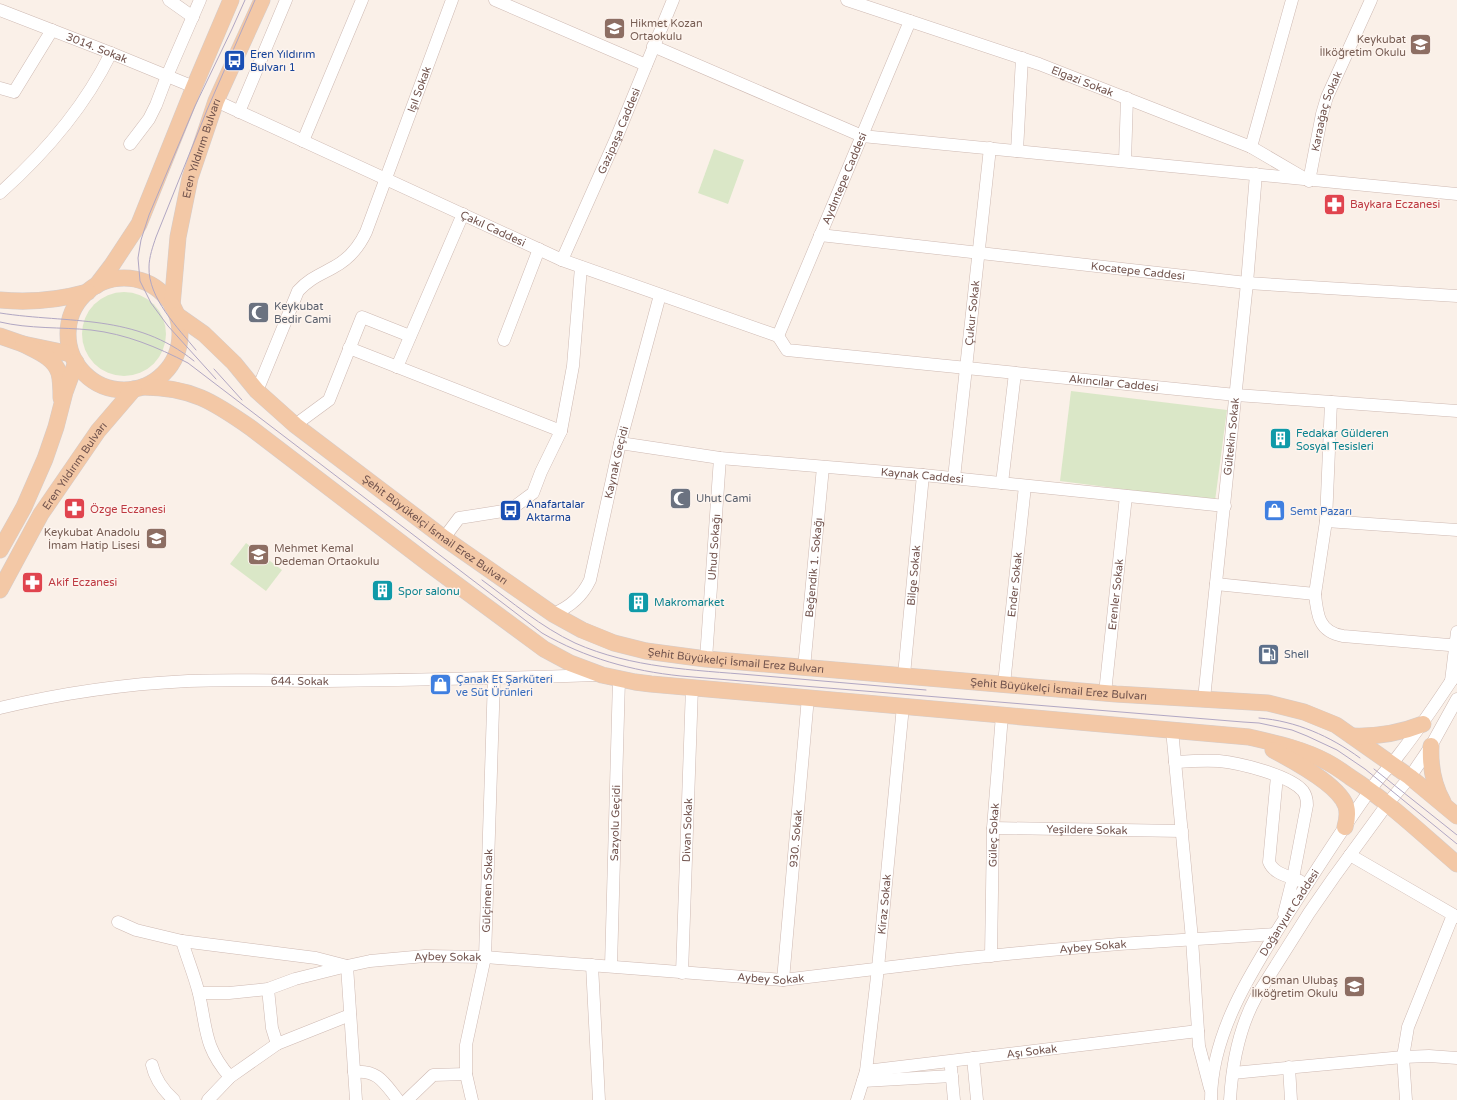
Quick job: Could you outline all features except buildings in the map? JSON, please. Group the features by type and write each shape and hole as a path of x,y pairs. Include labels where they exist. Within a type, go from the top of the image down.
{"main road":[{"path":"231,0 139,224 115,260 92,289 81,299 71,315 68,334 74,358 88,377 105,387 119,390 139,388 169,388 181,390 217,405 257,432 428,564 532,640 570,663 602,675 651,684 1248,737 1287,746 1328,762 1388,803 1457,864"},
{"name":"Eren Yıldırım Bulvarı","path":"174,311 178,237 190,178 216,101 262,0"},
{"path":"0,300 20,301 54,299 92,289 114,279 124,278 140,281 152,286 167,298 174,311 180,334 180,340 173,362 160,377 139,388"},
{"name":"Şehit Büyükelçi İsmail Erez Bulvarı","path":"174,311 204,334 234,362 257,392 295,425 444,538 553,614 582,630 614,643 646,650 706,659 804,668 904,675 1105,693 1268,703 1287,707 1336,725 1410,776 1457,816"},
{"path":"0,336 74,358"},
{"path":"23,344 48,358 56,365 59,373 62,405"},
{"name":"Eren Yıldırım Bulvarı","path":"0,550 35,483 51,443 74,358"},
{"name":"Eren Yıldırım Bulvarı","path":"0,590 41,514 94,438 139,388"},
{"path":"1352,736 1388,734 1423,724"},
{"path":"1248,737 1305,767 1342,797 1347,811 1347,822 1345,827"},
{"path":"1431,746 1431,763 1434,780 1445,805"}],"street":[{"path":"169,0 193,17"},
{"path":"130,144 140,132 163,91 167,76 200,0"},
{"path":"238,112 286,0"},
{"path":"303,141 362,0"},
{"name":"Işıl Sokak","path":"257,392 298,291 311,279 341,263 353,253 366,232 452,0"},
{"path":"494,0 646,65"},
{"name":"Gazipaşa Caddesi","path":"562,260 615,141 673,0"},
{"name":"Elgazi Sokak","path":"847,0 1022,58 1128,98 1251,147 1309,181"},
{"path":"1251,147 1292,0"},
{"name":"Karaağaç Sokak","path":"1309,181 1322,114 1328,97 1371,0"},
{"name":"3014. Sokak","path":"0,10 194,87"},
{"name":"Aydıntepe Caddesi","path":"778,336 910,21"},
{"path":"0,88 14,92 52,30"},
{"path":"653,46 862,136 1256,174 1309,181 1457,194"},
{"path":"0,193 37,158 73,116 92,89 111,53"},
{"path":"1017,151 1022,58"},
{"path":"1125,161 1128,98"},
{"name":"Çakıl Caddesi","path":"216,101 562,260 778,336"},
{"name":"Çukur Sokak","path":"954,478 990,148"},
{"name":"Gültekin Sokak","path":"1204,699 1236,395 1256,174"},
{"path":"397,367 463,214"},
{"name":"Kocatepe Caddesi","path":"820,235 1247,283 1457,296"},
{"path":"504,340 539,249"},
{"path":"444,538 459,518 510,510 533,493 541,472 561,431 572,366 582,267"},
{"name":"Kaynak Geçidi","path":"553,614 575,602 584,592 590,580 620,443 660,295"},
{"path":"295,425 328,400 362,317 410,336"},
{"name":"Akıncılar Caddesi","path":"778,336 787,350 1236,395 1457,412"},
{"path":"349,348 561,431"},
{"path":"1002,483 1015,373"},
{"path":"1331,402 1326,521 1315,594 1318,616 1324,628 1334,635 1343,636 1449,645 1457,640"},
{"name":"Kaynak Caddesi","path":"620,443 720,458 923,475 1225,506"},
{"name":"Uhud Sokağı","path":"706,659 720,458"},
{"name":"Beğendik 1. Sokağı","path":"804,668 824,467"},
{"name":"Bilge Sokak","path":"904,675 923,475"},
{"name":"Ender Sokak","path":"1004,684 1025,486"},
{"name":"Erenler Sokak","path":"1105,693 1126,496"},
{"path":"1326,521 1457,530"},
{"path":"1216,584 1315,594"},
{"path":"1454,677 1457,640"},
{"name":"644. Sokak","path":"0,708 90,690 156,683 222,680 326,681 602,675"},
{"name":"Doğanyurt Caddesi","path":"1211,1096 1217,1056 1229,1020 1252,972 1307,884 1370,790 1423,724 1454,677"},
{"name":"Gülçimen Sokak","path":"472,1100 466,1074 466,1045 485,956 494,678"},
{"name":"Sazyolu Geçidi","path":"611,966 619,679"},
{"name":"Divan Sokak","path":"682,973 692,687"},
{"name":"930. Sokak","path":"783,980 808,697"},
{"name":"Doğanyurt Caddesi","path":"1230,1100 1233,1073 1242,1029 1250,1008 1309,913 1431,746 1457,699"},
{"name":"Kiraz Sokak","path":"857,1100 864,1076 878,968 903,706"},
{"name":"Güleç Sokak","path":"991,956 993,828 1002,715"},
{"path":"1172,730 1192,939 1199,1046 1211,1096"},
{"path":"1175,762 1204,760 1253,767 1277,776 1300,788 1306,796 1307,810 1293,878 1278,930"},
{"path":"1277,776 1268,857 1269,862 1276,872 1307,884"},
{"name":"Yeşildere Sokak","path":"993,828 1182,831"},
{"path":"1350,855 1455,916 1408,1027 1403,1057 1406,1100"},
{"path":"118,922 136,930 182,941 316,958 347,966 356,1100"},
{"name":"Aybey Sokak","path":"199,993 229,993 268,989 295,979 370,961 419,957 485,956 783,980 991,956 1192,939 1278,930"},
{"path":"182,941 199,993 207,1040 216,1059 230,1077"},
{"path":"592,965 599,1100"},
{"path":"268,989 272,1028 276,1044"},
{"path":"208,1100 230,1077 276,1044 350,1015"},
{"name":"Aşı Sokak","path":"864,1076 973,1058 1198,1031"},
{"path":"1233,1073 1403,1057 1429,1056 1457,1058"},
{"path":"973,1058 977,1100"},
{"path":"951,1061 954,1100"},
{"path":"152,1064 156,1078 167,1098"},
{"path":"1289,1067 1291,1100"},
{"path":"354,1072 366,1072 377,1076 398,1100"},
{"path":"407,1100 433,1075 466,1074"},
{"path":"864,1076 952,1076"}],"green space":[{"path":"714,149 744,160 728,204 698,193"},
{"path":"124,292 140,295 154,304 163,318 166,334 163,350 154,364 140,373 124,376 108,373 94,364 85,350 82,334 85,318 94,304 108,295"},
{"path":"1071,391 1227,410 1215,501 1060,481"},
{"path":"246,543 282,570 266,591 230,564"}],"tram line":[{"path":"216,379 168,326 151,303 140,281 138,258 141,240 149,215 195,106 245,0"},
{"path":"196,350 165,312 153,290 149,267 151,252 207,110 255,0"},
{"path":"0,313 77,320 125,328 149,335 172,346 194,361"},
{"path":"0,322 34,327 104,332 129,338 188,363 542,633 575,650 627,667 663,674 1259,723 1292,730 1337,750 1365,769 1457,844"},
{"path":"214,369 242,400"},
{"path":"482,580 527,614 562,637 618,658 640,663 686,669 926,690"},
{"path":"1259,718 1286,722 1325,736 1360,758"},
{"path":"1374,769 1457,835"}],"place":[{"name":"Hikmet Kozan Ortaokulu","path":"615,29"},
{"name":"Keykubat İlköğretim Okulu","path":"1421,45"},
{"name":"Eren Yıldırım Bulvarı 1","path":"235,60"},
{"name":"Baykara Eczanesi","path":"1335,204"},
{"name":"Keykubat Bedir Cami","path":"259,312"},
{"name":"Fedakar Gülderen Sosyal Tesisleri","path":"1280,439"},
{"name":"Uhut Cami","path":"680,498"},
{"name":"Özge Eczanesi","path":"75,509"},
{"name":"Anafartalar Aktarma","path":"510,510"},
{"name":"Semt Pazarı","path":"1275,511"},
{"name":"Keykubat Anadolu İmam Hatip Lisesi","path":"156,538"},
{"name":"Mehmet Kemal Dedeman Ortaokulu","path":"259,554"},
{"name":"Akif Eczanesi","path":"33,582"},
{"name":"Spor salonu","path":"382,591"},
{"name":"Makromarket","path":"639,602"},
{"name":"Shell","path":"1268,654"},
{"name":"Çanak Et Şarküteri ve Süt Ürünleri","path":"441,685"},
{"name":"Osman Ulubaş İlköğretim Okulu","path":"1354,986"}]}
